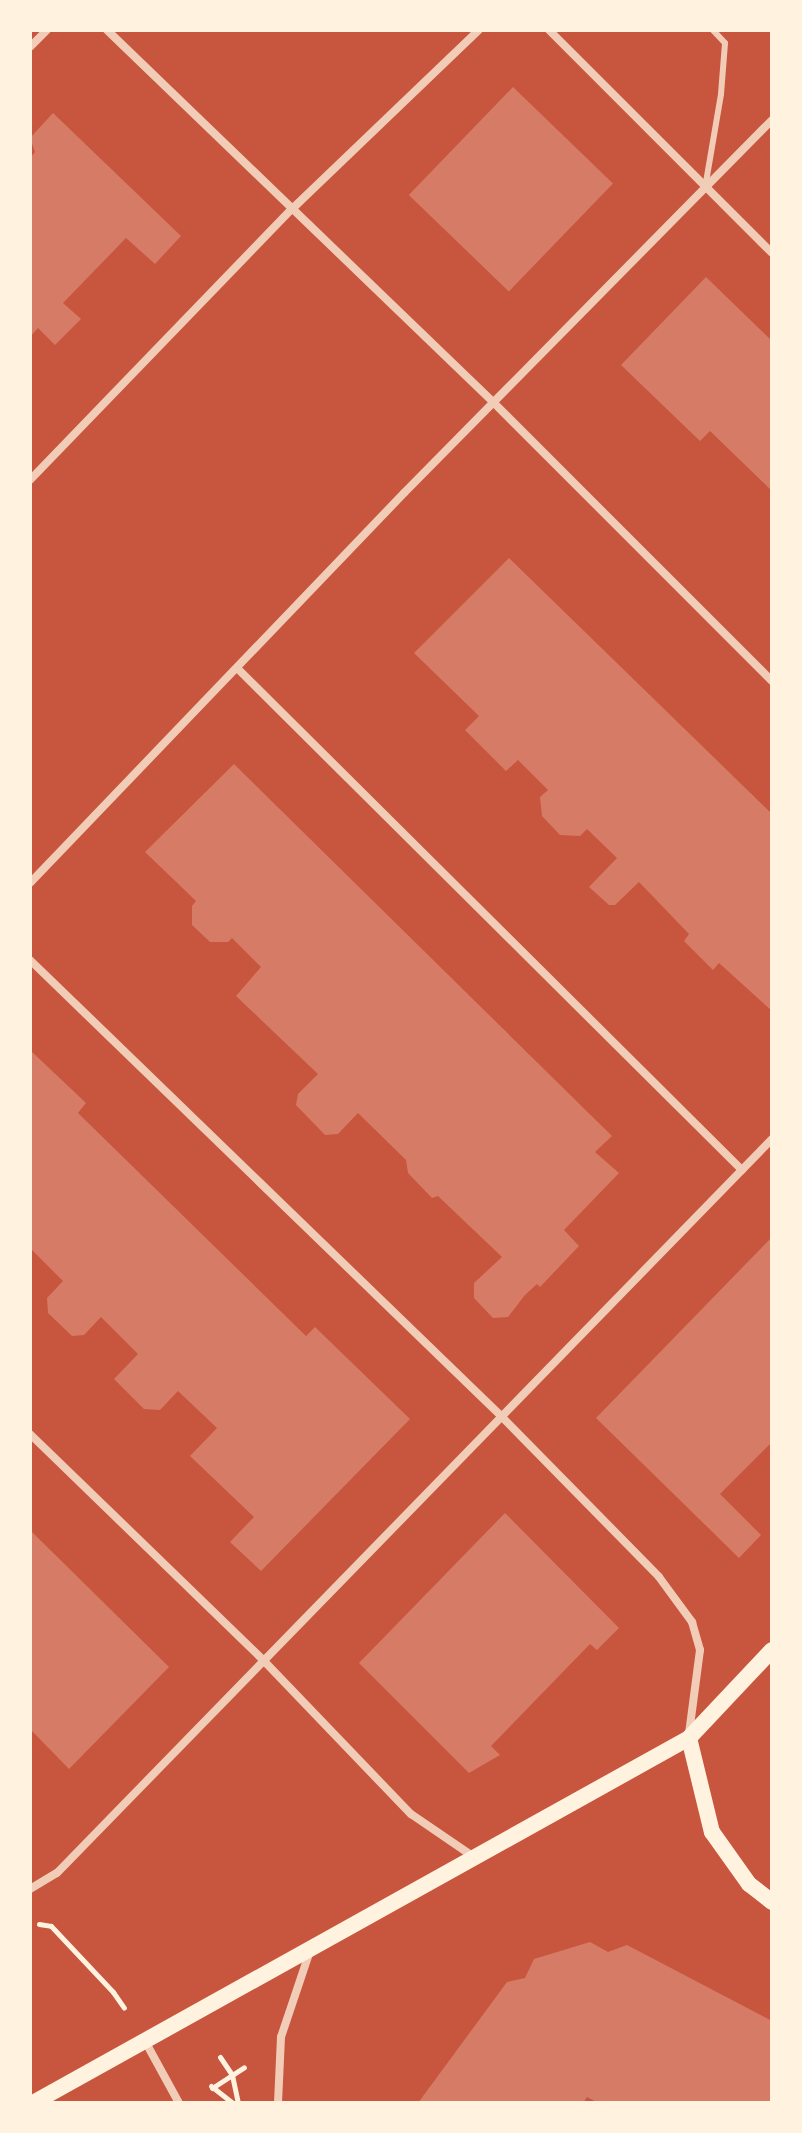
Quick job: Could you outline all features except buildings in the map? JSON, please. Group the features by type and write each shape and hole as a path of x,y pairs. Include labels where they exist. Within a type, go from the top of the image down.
{"main road":[{"path":"33,2103 689,1738 772,1650"},
{"path":"689,1738 712,1832 749,1884 772,1902"}],"street":[{"path":"30,47 47,30"},
{"path":"107,30 493,402 772,681"},
{"path":"30,480 291,210 479,30"},
{"path":"549,30 772,253"},
{"path":"30,883 493,402 772,120"},
{"path":"237,668 742,1170"},
{"path":"30,960 502,1417 659,1577 692,1622 700,1650 689,1738"},
{"path":"30,1889 57,1873 772,1139"},
{"path":"30,1434 265,1662 411,1814 475,1857"},
{"path":"278,2103 281,2037 311,1947"},
{"path":"144,2039 179,2103"}],"lane":[{"path":"705,188 721,94 725,43 713,30"}],"path":[{"path":"30,1922 51,1926 113,1992 144,2039"},
{"path":"220,2057 232,2075 238,2103"},
{"path":"205,2093 249,2063"}]}
